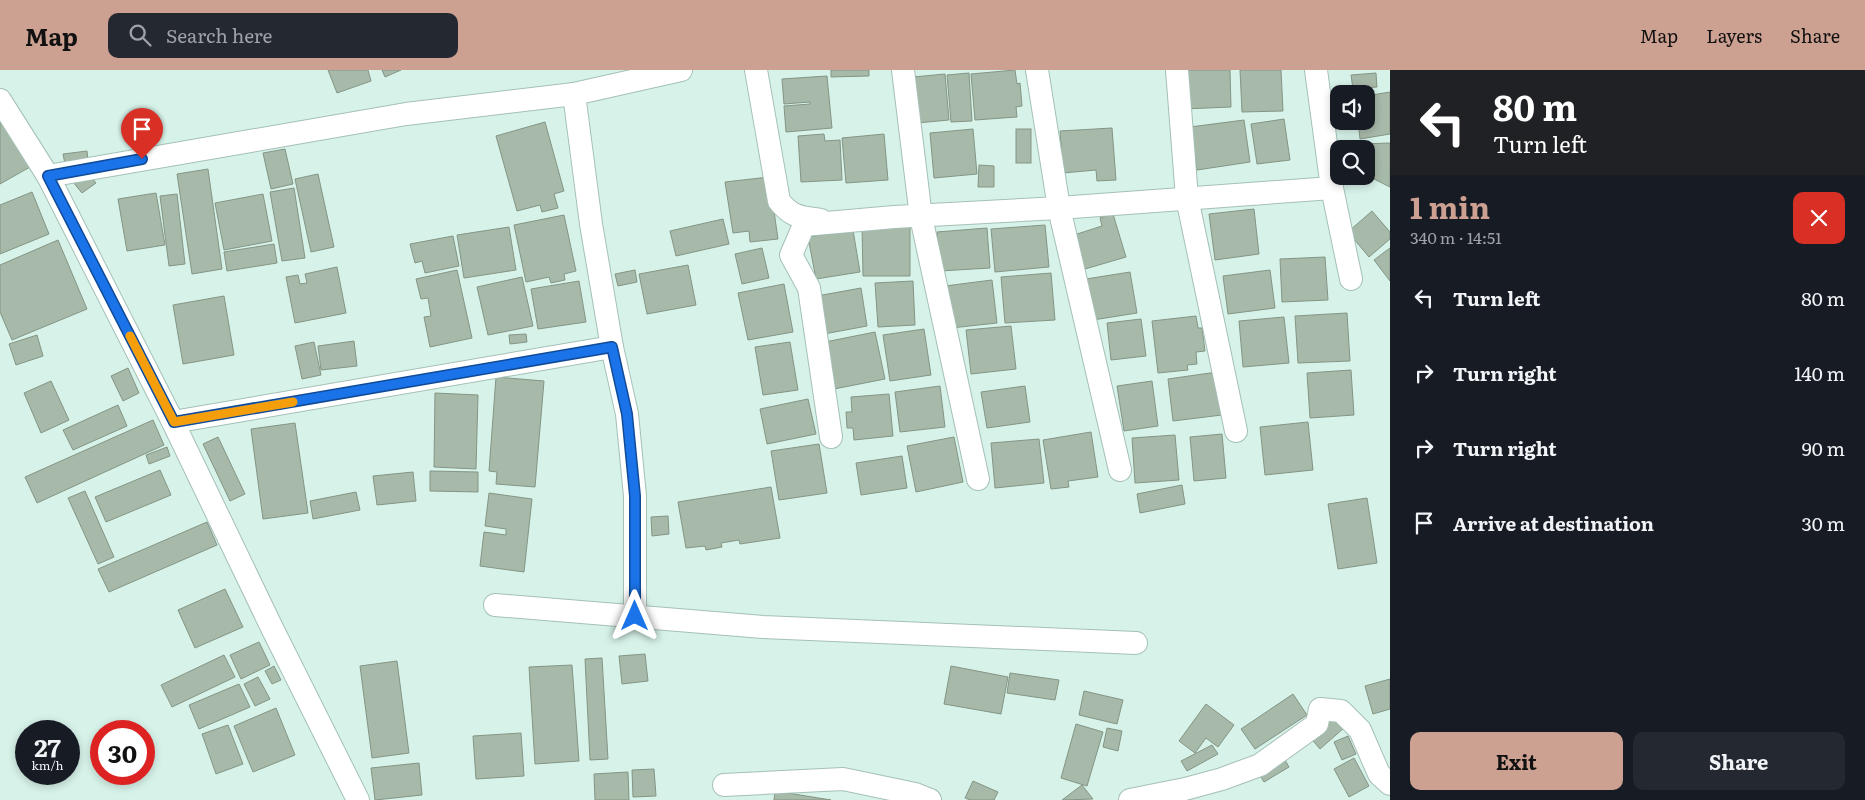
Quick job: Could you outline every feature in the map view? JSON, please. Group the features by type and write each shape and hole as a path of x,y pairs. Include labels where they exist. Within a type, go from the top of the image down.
{"street":[{"path":"48,176 406,114 574,94 682,70"},
{"path":"756,70 779,201 786,210 797,217 842,223"},
{"path":"903,70 921,217 978,479"},
{"path":"1037,70 1059,208 1120,470"},
{"path":"1177,70 1187,198 1236,431"},
{"path":"1316,70 1332,188 1351,279"},
{"path":"574,94 591,224 612,347 627,414 635,496 635,616"},
{"path":"0,100 48,176 174,422 272,628 358,800"},
{"path":"831,437 809,288 792,255 804,225 894,217 1059,208 1332,188"},
{"path":"174,422 612,347"},
{"path":"495,605 763,627 1136,643"},
{"path":"1130,800 1185,789 1222,779 1260,764 1317,724 1320,708 1341,711 1360,730 1379,774 1390,784"},
{"path":"724,785 843,779 915,794 930,800"}],"building":[{"path":"328,70 368,70 371,81 337,93"},
{"path":"382,70 401,70 385,77"},
{"path":"831,70 869,70 869,76 831,77"},
{"path":"1015,70 1017,84 1020,83 1022,106 1016,107 1017,117 975,120 971,74"},
{"path":"1182,70 1230,70 1231,107 1183,109"},
{"path":"1240,70 1281,70 1283,111 1242,112"},
{"path":"969,73 972,121 951,122 947,75"},
{"path":"1376,73 1377,87 1375,87 1375,85 1352,85 1351,75"},
{"path":"945,74 949,120 917,123 913,77"},
{"path":"827,76 832,128 786,132 784,106 810,104 810,102 784,104 782,79"},
{"path":"1390,92 1390,134 1360,139 1359,130 1375,130 1375,94"},
{"path":"0,116 30,167 0,184"},
{"path":"1284,119 1290,160 1257,164 1251,124"},
{"path":"1244,120 1250,162 1197,170 1190,127"},
{"path":"545,122 564,191 554,194 558,208 542,212 540,205 517,211 496,136"},
{"path":"1112,128 1116,180 1097,181 1096,170 1063,173 1060,131"},
{"path":"973,129 977,174 934,178 930,133"},
{"path":"1016,129 1031,129 1031,163 1016,163"},
{"path":"824,134 825,141 840,140 842,180 801,182 798,136"},
{"path":"884,134 888,180 846,183 842,138"},
{"path":"1390,143 1390,187 1375,180 1375,144"},
{"path":"285,149 293,184 271,189 263,153"},
{"path":"87,151 88,161 65,164 63,154"},
{"path":"979,165 994,166 994,187 978,187"},
{"path":"208,169 222,269 192,274 177,174"},
{"path":"87,172 96,183 82,193 73,182"},
{"path":"318,174 334,247 311,252 295,179"},
{"path":"769,177 778,239 750,242 749,231 733,233 725,182"},
{"path":"294,188 305,258 282,261 270,192"},
{"path":"32,192 49,234 0,254 0,205"},
{"path":"156,193 165,245 127,251 118,199"},
{"path":"177,194 185,264 169,266 160,196"},
{"path":"263,194 272,241 224,250 215,203"},
{"path":"1254,209 1259,254 1215,260 1209,214"},
{"path":"1372,211 1390,232 1390,239 1369,257 1348,232"},
{"path":"1113,214 1126,257 1085,269 1074,235 1102,226 1100,218"},
{"path":"564,215 576,271 564,274 565,280 551,283 549,277 526,282 514,225"},
{"path":"723,219 729,244 676,256 670,231"},
{"path":"862,225 910,225 910,276 863,276"},
{"path":"1045,225 1049,267 995,272 991,229"},
{"path":"509,227 516,270 464,278 457,235"},
{"path":"987,228 990,268 940,271 937,232"},
{"path":"853,230 860,272 816,279 808,237"},
{"path":"453,236 459,266 425,273 422,261 415,263 410,244"},
{"path":"58,240 87,309 12,340 0,312 0,265"},
{"path":"274,244 277,263 227,271 224,252"},
{"path":"762,248 769,278 742,284 735,254"},
{"path":"1390,248 1390,281 1374,260"},
{"path":"1325,257 1328,300 1282,302 1280,259"},
{"path":"688,265 696,305 647,314 639,274"},
{"path":"337,267 346,313 295,323 286,277 298,275 300,284 307,283 305,274"},
{"path":"457,270 472,338 430,347 424,317 431,316 428,298 421,299 416,279"},
{"path":"635,270 637,282 618,286 615,274"},
{"path":"1270,270 1275,308 1228,314 1223,276"},
{"path":"1130,272 1137,313 1093,320 1086,279"},
{"path":"1051,273 1055,320 1005,323 1001,277"},
{"path":"522,277 533,326 488,335 477,287"},
{"path":"992,280 997,323 951,328 945,286"},
{"path":"579,281 586,322 538,329 531,289"},
{"path":"913,281 915,325 878,327 875,283"},
{"path":"784,284 793,332 748,340 738,293"},
{"path":"861,288 867,326 824,334 817,296"},
{"path":"224,296 234,355 183,364 173,305"},
{"path":"1347,313 1350,361 1298,363 1295,316"},
{"path":"1196,316 1198,328 1202,328 1205,351 1196,352 1197,364 1187,365 1188,370 1158,373 1152,321"},
{"path":"1284,317 1289,363 1243,367 1239,321"},
{"path":"1141,319 1146,356 1111,360 1107,323"},
{"path":"1011,326 1016,369 971,374 966,330"},
{"path":"924,329 931,375 890,381 883,335"},
{"path":"875,332 885,379 834,389 825,342"},
{"path":"526,334 527,342 510,344 509,335"},
{"path":"37,335 43,356 16,365 9,344"},
{"path":"354,341 357,366 321,370 318,346"},
{"path":"314,342 321,375 302,379 295,346"},
{"path":"790,342 798,390 763,395 755,347"},
{"path":"128,368 139,393 123,401 111,376"},
{"path":"1351,370 1354,415 1310,418 1307,373"},
{"path":"1217,372 1222,415 1173,421 1168,379"},
{"path":"496,377 544,381 535,487 496,484 497,472 489,471"},
{"path":"51,381 69,420 41,433 24,393"},
{"path":"1152,381 1158,426 1124,431 1117,386"},
{"path":"940,386 945,427 900,432 895,392"},
{"path":"1025,386 1030,422 987,428 981,392"},
{"path":"435,393 478,395 476,469 434,467"},
{"path":"889,394 893,436 854,440 853,428 847,428 846,412 852,412 851,397"},
{"path":"808,399 816,434 767,444 760,409"},
{"path":"118,405 127,426 73,450 63,430"},
{"path":"153,420 164,445 37,503 25,477"},
{"path":"1308,422 1313,470 1265,475 1260,427"},
{"path":"295,423 308,513 263,519 251,429"},
{"path":"1091,432 1098,477 1068,481 1069,487 1051,489 1043,440"},
{"path":"1222,434 1226,478 1194,481 1190,437"},
{"path":"1175,435 1179,480 1135,483 1132,438"},
{"path":"218,437 245,494 230,501 203,444"},
{"path":"954,437 963,482 916,492 907,446"},
{"path":"1039,439 1044,483 995,488 991,443"},
{"path":"819,444 827,493 779,500 771,451"},
{"path":"167,447 170,456 149,464 146,455"},
{"path":"902,456 907,488 861,495 856,463"},
{"path":"160,470 171,495 106,522 95,497"},
{"path":"430,471 478,472 478,492 430,491"},
{"path":"413,472 416,501 377,505 373,476"},
{"path":"1182,485 1185,504 1140,513 1137,494"},
{"path":"771,487 780,538 740,544 739,540 721,543 722,547 706,550 705,546 686,548 678,502"},
{"path":"85,491 114,557 98,564 68,498"},
{"path":"356,492 360,510 313,519 310,501"},
{"path":"489,493 532,499 524,572 480,566 484,532 506,535 506,529 485,526"},
{"path":"1367,498 1377,563 1338,569 1328,504"},
{"path":"668,516 669,534 652,536 651,517"},
{"path":"207,522 217,545 109,592 98,569"},
{"path":"225,589 243,627 195,648 178,610"},
{"path":"259,642 270,665 241,679 230,655"},
{"path":"645,654 648,681 622,684 619,656"},
{"path":"224,655 235,677 172,707 161,685"},
{"path":"602,658 608,759 590,760 585,659"},
{"path":"397,661 409,753 372,758 360,666"},
{"path":"572,665 579,761 535,764 529,667"},
{"path":"274,666 281,680 272,684 265,671"},
{"path":"951,666 1008,677 1001,714 944,704"},
{"path":"1010,673 1059,680 1055,700 1007,693"},
{"path":"258,677 270,699 255,706 244,684"},
{"path":"1390,679 1390,709 1373,714 1365,686"},
{"path":"239,684 250,707 199,729 189,705"},
{"path":"1084,691 1123,700 1117,724 1079,715"},
{"path":"1293,694 1307,715 1255,749 1241,729"},
{"path":"1206,704 1234,725 1218,747 1206,738 1195,753 1179,741"},
{"path":"276,708 295,755 253,772 234,726"},
{"path":"1333,714 1345,727 1320,749 1309,736"},
{"path":"1076,724 1103,732 1087,786 1061,778"},
{"path":"228,725 243,764 216,774 202,734"},
{"path":"1107,728 1122,731 1118,751 1103,747"},
{"path":"521,733 524,776 476,779 473,736"},
{"path":"1348,736 1356,754 1342,760 1334,742"},
{"path":"1212,745 1218,754 1187,771 1181,761"},
{"path":"1282,755 1289,767 1264,782 1257,770"},
{"path":"1354,758 1369,786 1349,797 1334,769"},
{"path":"419,763 422,795 375,800 371,768"},
{"path":"654,769 656,796 633,797 632,770"},
{"path":"628,772 629,800 595,800 594,774"},
{"path":"973,781 998,792 994,800 970,800 965,798"},
{"path":"1082,785 1093,799 1062,800"},
{"path":"775,791 831,800 774,800"}],"slow traffic":[{"path":"130,336 174,422 293,402"}],"route":[{"path":"142,159 48,176 174,422 612,347 627,414 635,496 635,616"}]}
